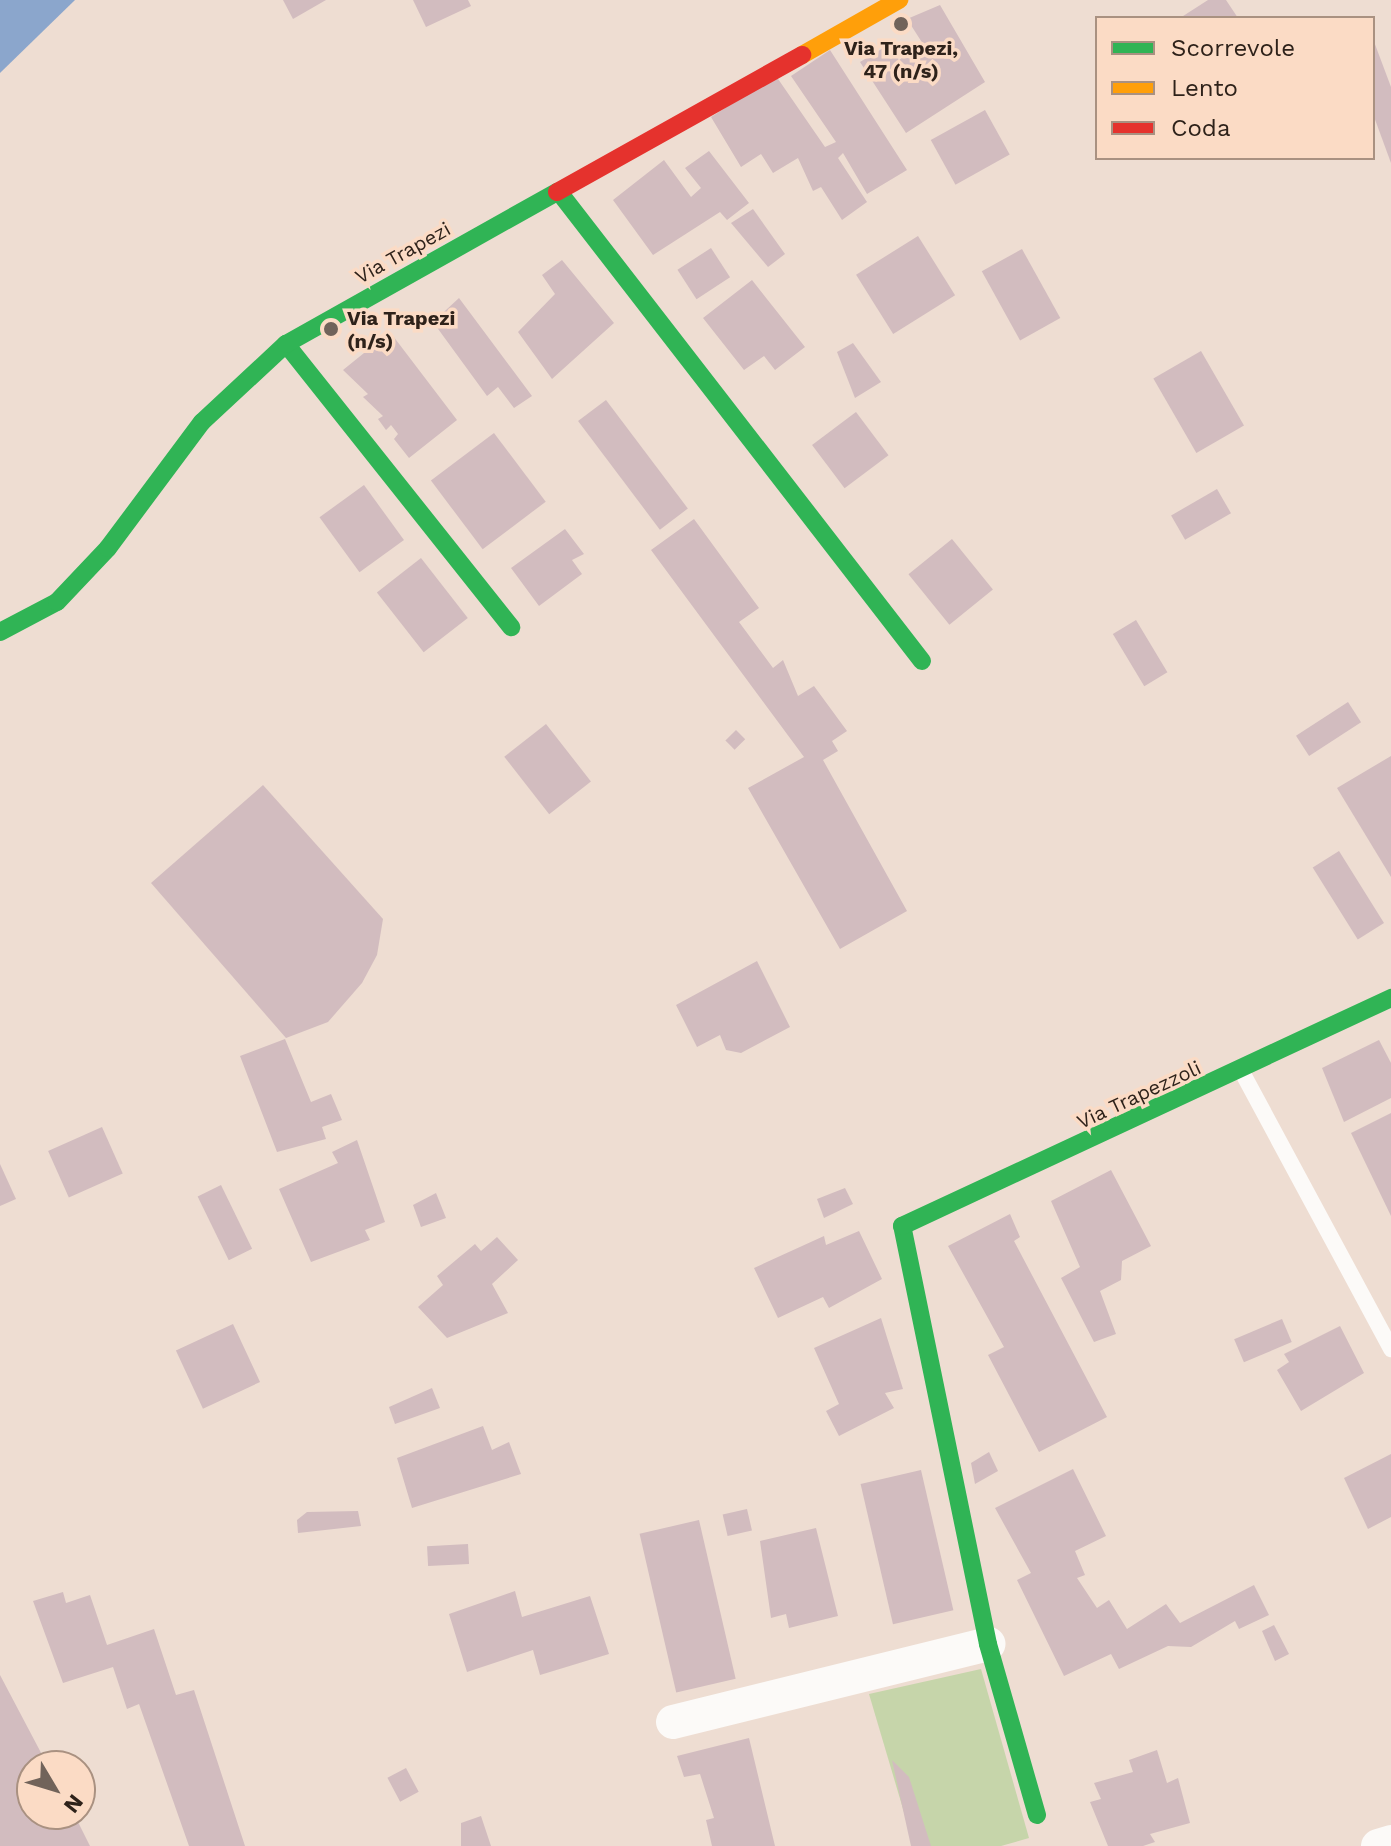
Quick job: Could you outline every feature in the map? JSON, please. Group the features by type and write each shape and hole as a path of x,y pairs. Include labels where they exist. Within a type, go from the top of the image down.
{"street":[{"name":"Via Trapezi","path":"0,632 57,602 108,548 202,422 286,344 899,0"},
{"path":"559,192 922,661"},
{"path":"286,344 511,627"},
{"name":"Via Trapezzoli","path":"988,1644 902,1226 1242,1072 1391,998"},
{"path":"673,1722 988,1644 1037,1815"},
{"path":"1378,1846 1391,1842"}],"lane":[{"path":"1242,1072 1391,1349"}],"green space":[{"path":"981,1669 1029,1838 1001,1846 914,1846 869,1694"}],"water":[{"path":"0,0 75,0 0,73"}],"building":[{"path":"283,0 326,0 293,19"},
{"path":"413,0 468,0 471,6 426,27"},
{"path":"1208,0 1226,0 1237,16 1183,16"},
{"path":"940,5 985,82 906,133 860,62 890,44 899,60 923,44 907,19"},
{"path":"1375,44 1391,87 1391,163 1375,119"},
{"path":"830,50 907,170 867,194 843,153 838,158 867,202 842,220 821,187 813,191 798,158 773,173 761,154 741,167 711,117 776,76 825,147 836,142 791,76"},
{"path":"985,110 1010,155 955,185 931,140"},
{"path":"709,151 749,203 727,220 720,212 653,255 613,200 664,160 691,197 701,188 685,168"},
{"path":"753,209 785,254 768,267 731,223"},
{"path":"918,236 955,295 893,334 856,275"},
{"path":"711,248 730,277 697,299 677,270"},
{"path":"1022,249 1060,318 1020,340 982,271"},
{"path":"562,260 614,323 552,379 518,332 555,294 542,275"},
{"path":"752,280 805,347 775,370 764,356 744,370 703,318"},
{"path":"459,298 532,396 514,408 498,387 487,396 433,322"},
{"path":"390,332 457,420 409,458 394,439 398,434 391,425 386,430 378,419 383,416 363,397 368,394 343,370"},
{"path":"853,343 881,382 855,398 837,352"},
{"path":"1201,351 1244,425 1196,453 1153,378"},
{"path":"606,400 688,509 660,530 578,421"},
{"path":"856,412 888,455 845,488 812,445"},
{"path":"494,433 546,502 483,549 431,481"},
{"path":"364,485 404,540 359,572 320,517"},
{"path":"1217,489 1231,513 1185,540 1171,516"},
{"path":"694,519 759,608 739,622 773,668 783,660 798,696 814,686 847,731 832,741 838,751 823,760 907,911 840,949 748,788 804,757 651,550"},
{"path":"565,529 584,554 572,560 582,574 539,606 511,568"},
{"path":"952,539 993,590 949,625 908,574"},
{"path":"421,558 468,618 424,652 377,592"},
{"path":"1136,620 1167,672 1144,686 1113,634"},
{"path":"1348,702 1361,722 1309,756 1296,736"},
{"path":"546,724 591,782 549,814 504,757"},
{"path":"736,730 745,739 735,750 725,741"},
{"path":"1391,756 1391,877 1337,788"},
{"path":"263,785 383,919 377,955 362,983 328,1022 286,1038 151,883"},
{"path":"1339,851 1384,923 1358,940 1313,867"},
{"path":"757,961 790,1027 741,1053 726,1050 720,1035 697,1047 676,1005"},
{"path":"285,1039 311,1102 331,1094 342,1120 322,1127 326,1139 277,1152 240,1056"},
{"path":"1379,1040 1391,1063 1391,1098 1344,1122 1322,1068"},
{"path":"1391,1113 1391,1216 1351,1133"},
{"path":"102,1127 123,1174 69,1198 48,1151"},
{"path":"357,1140 385,1222 365,1230 370,1240 311,1262 279,1189 338,1163 332,1152"},
{"path":"0,1164 16,1199 0,1206"},
{"path":"1111,1170 1151,1246 1122,1261 1121,1280 1100,1291 1116,1334 1094,1342 1061,1278 1080,1267 1051,1201"},
{"path":"221,1185 252,1249 229,1260 198,1196"},
{"path":"845,1188 853,1204 824,1218 817,1199"},
{"path":"436,1193 446,1218 421,1227 413,1205"},
{"path":"1010,1214 1020,1237 1014,1241 1107,1417 1039,1452 988,1355 1004,1347 948,1246"},
{"path":"859,1231 882,1279 829,1308 823,1297 778,1318 754,1268 824,1236 826,1245"},
{"path":"497,1237 518,1260 492,1284 508,1313 447,1338 418,1307 443,1285 437,1276 475,1244 481,1251"},
{"path":"881,1318 903,1389 885,1393 894,1408 839,1436 826,1411 839,1404 814,1348"},
{"path":"1282,1319 1292,1342 1244,1362 1234,1339"},
{"path":"233,1324 260,1382 203,1409 176,1351"},
{"path":"1340,1326 1364,1373 1301,1411 1277,1370 1289,1362 1284,1354"},
{"path":"432,1388 440,1408 395,1424 389,1407"},
{"path":"483,1426 492,1450 509,1442 521,1474 412,1508 397,1458"},
{"path":"989,1452 998,1471 975,1484 971,1463"},
{"path":"1391,1454 1391,1517 1368,1529 1344,1478"},
{"path":"1073,1469 1106,1536 1075,1551 1085,1575 1077,1578 1097,1608 1109,1600 1127,1629 1166,1604 1180,1623 1254,1585 1269,1615 1239,1629 1235,1621 1191,1647 1168,1646 1119,1669 1111,1654 1064,1676 1017,1580 1031,1573 995,1508"},
{"path":"921,1470 953,1610 893,1624 861,1484"},
{"path":"747,1509 752,1530 728,1536 723,1515"},
{"path":"358,1511 361,1526 298,1533 297,1520 307,1512"},
{"path":"699,1520 736,1679 676,1693 640,1534"},
{"path":"816,1528 838,1616 789,1628 786,1614 771,1618 760,1541"},
{"path":"468,1544 469,1564 428,1566 427,1546"},
{"path":"515,1591 522,1617 590,1596 609,1654 540,1675 533,1650 467,1672 449,1614"},
{"path":"63,1592 66,1603 90,1595 107,1645 154,1629 176,1695 194,1690 245,1846 189,1846 139,1704 127,1709 113,1667 63,1683 33,1601"},
{"path":"1274,1625 1289,1654 1275,1661 1262,1631"},
{"path":"0,1675 40,1750 16,1750 16,1830 82,1830 90,1846 0,1846"},
{"path":"749,1738 775,1846 712,1846 706,1820 714,1818 700,1774 684,1777 677,1756"},
{"path":"1157,1750 1167,1783 1178,1778 1190,1823 1150,1834 1155,1842 1143,1846 1108,1846 1090,1802 1101,1799 1094,1783 1133,1772 1129,1760"},
{"path":"892,1760 909,1777 931,1846 911,1846"},
{"path":"406,1768 419,1792 400,1802 387,1778"},
{"path":"481,1816 491,1846 461,1846 461,1823"}],"traffic: fast":[{"path":"0,632 57,602 108,548 202,422 286,344 557,192"},
{"path":"559,192 922,661"},
{"path":"286,344 511,627"},
{"path":"1037,1815 988,1644 902,1226 1391,998"}],"traffic: slow":[{"path":"802,55 899,0"}],"traffic: jam":[{"path":"557,192 802,55"}],"place":[{"name":"Via Trapezi, 47 (n/s)","path":"901,24"},
{"name":"Via Trapezi (n/s)","path":"331,329"}]}
